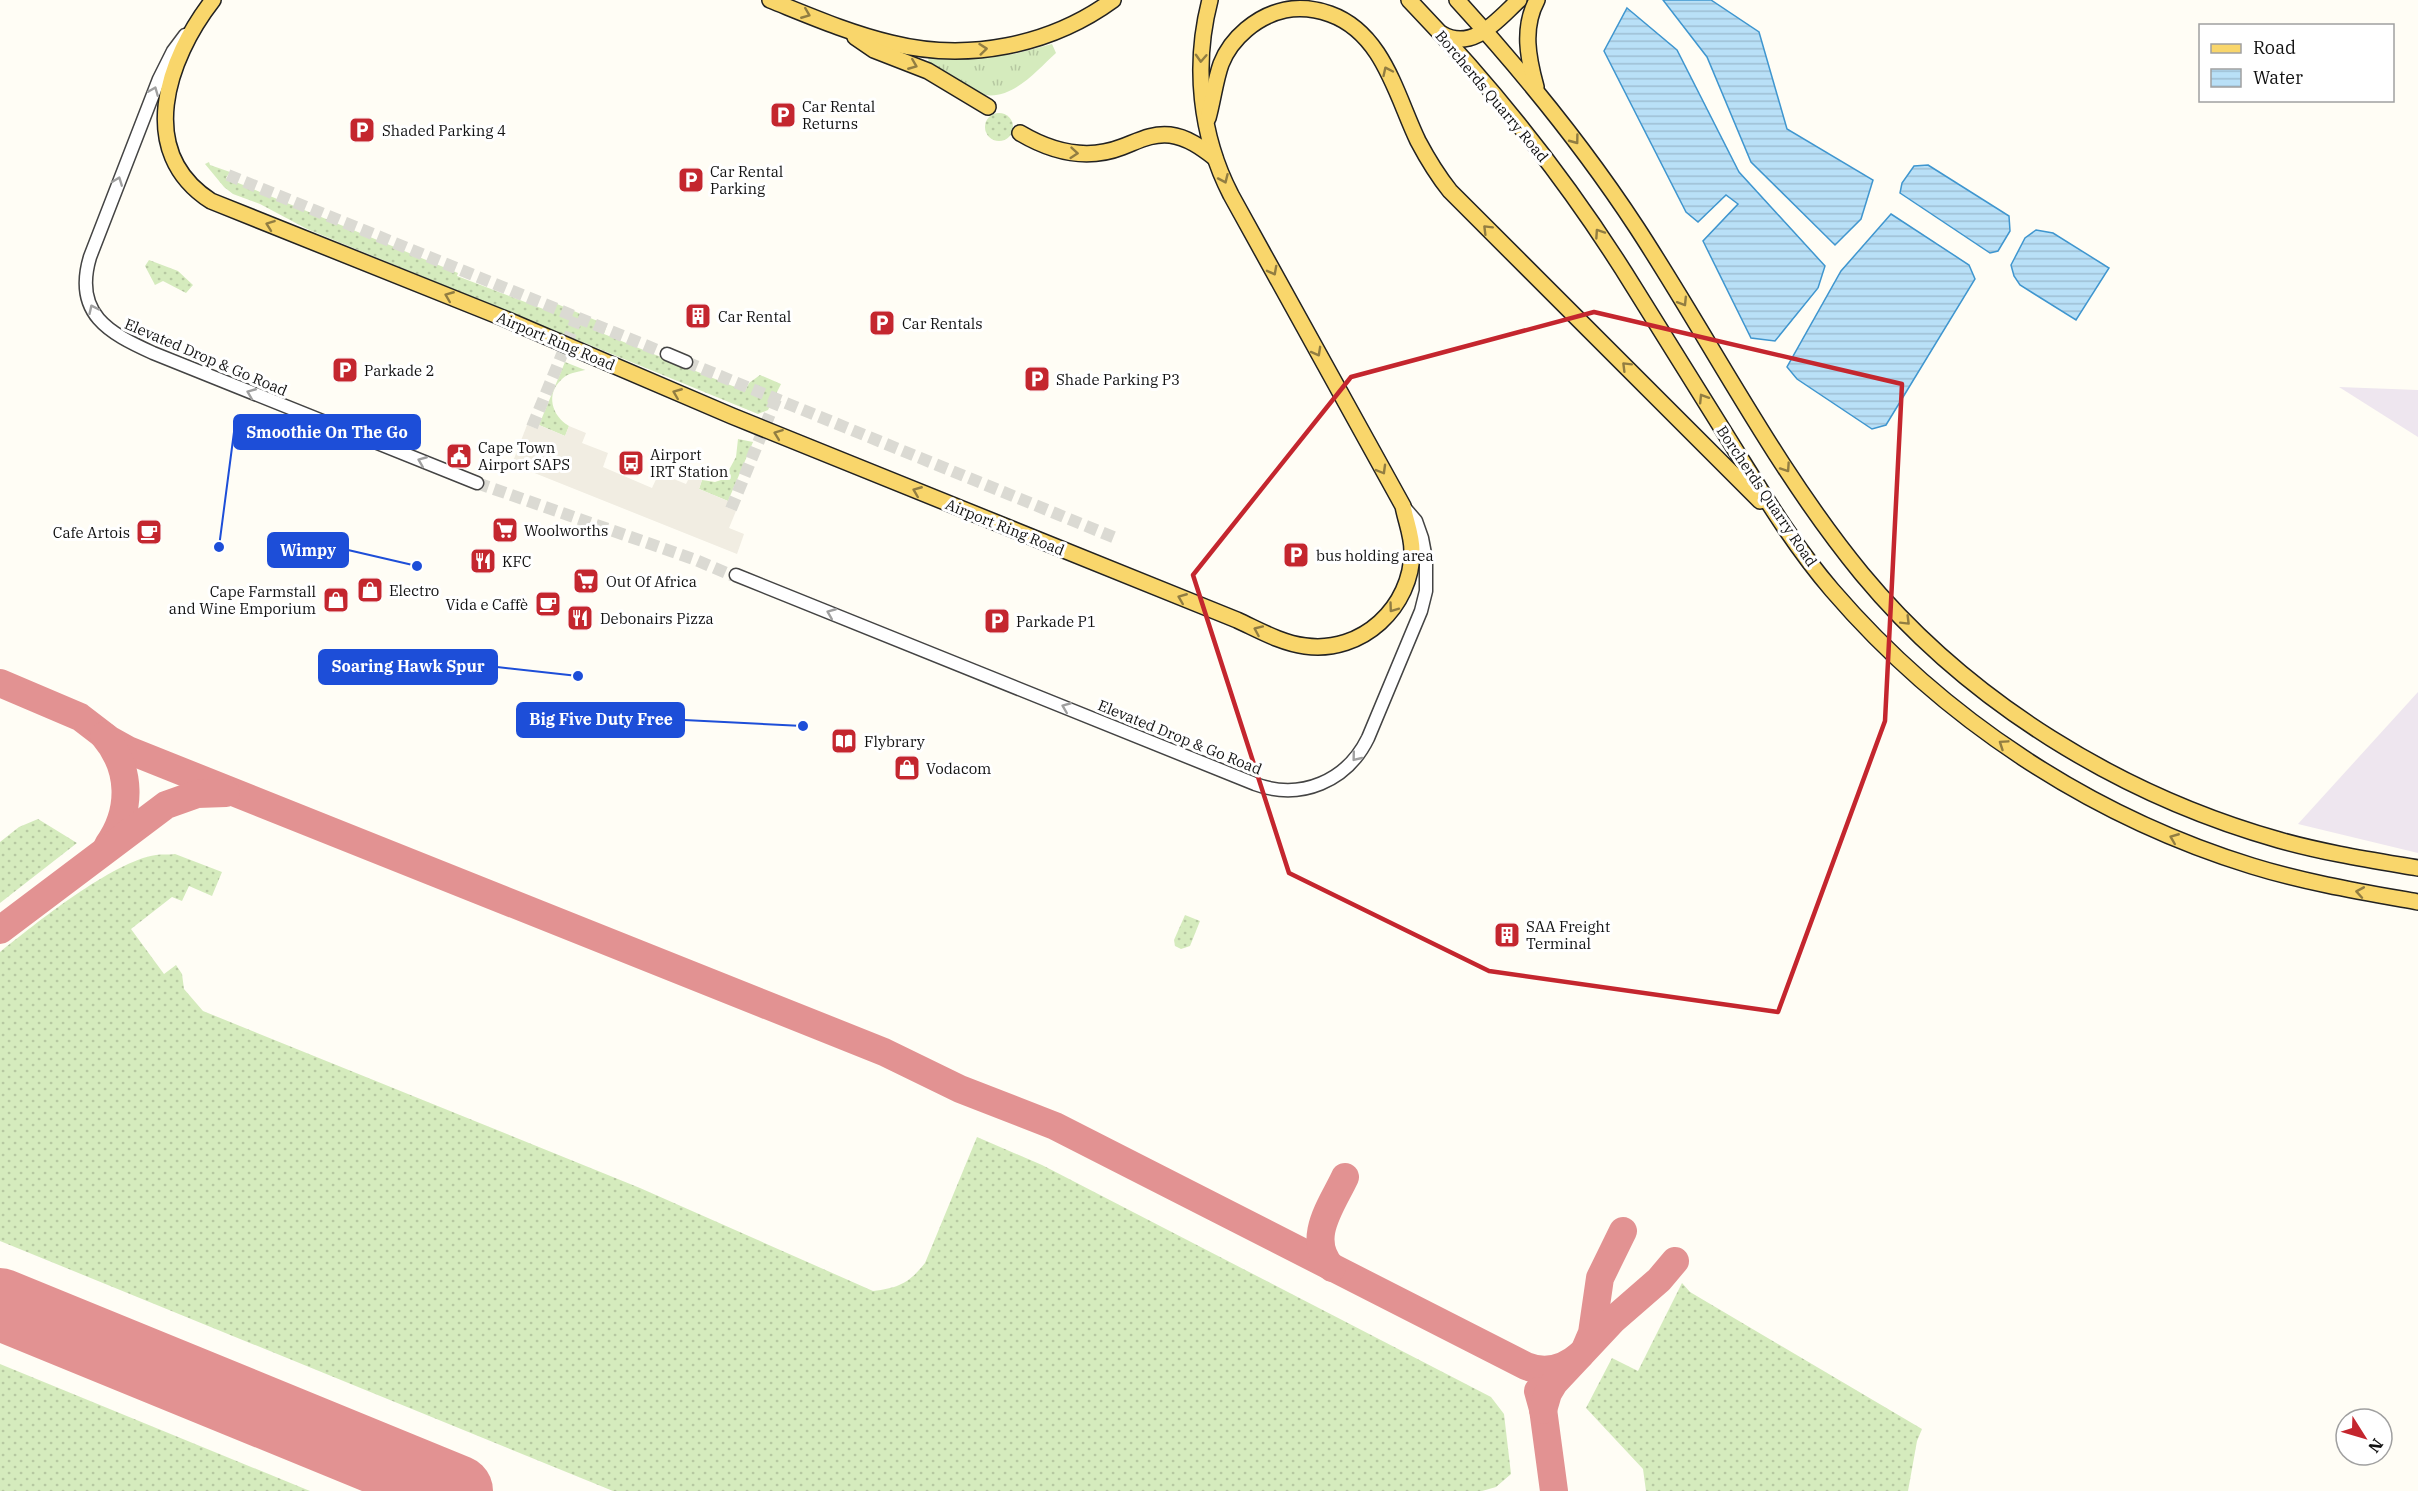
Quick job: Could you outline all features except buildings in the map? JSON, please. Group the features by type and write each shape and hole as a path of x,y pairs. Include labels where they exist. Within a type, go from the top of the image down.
{"main road":[{"name":"Airport Ring Road","path":"213,0 197,20 174,72 166,98 165,125 168,146 180,172 194,189 211,201 503,318 732,417 1237,620 1279,639 1314,647 1342,644 1368,632 1390,613 1405,589 1412,561 1411,539 1403,506 1257,243 1215,158 1202,92 1201,63 1203,34 1210,0"},
{"path":"770,0 842,29 919,49 955,51 984,50 1019,44 1053,33 1086,18 1113,0"},
{"name":"Borcherds Quarry Road","path":"1409,0 1512,116 1590,219 1778,519 1832,590 1903,664 1984,731 2057,779 2139,823 2228,858 2312,882 2418,902"},
{"name":"Borcherds Quarry Road","path":"1457,0 1485,30 1586,155 1636,227 1775,451 1831,534 1881,594 1944,656 1989,694 2043,732 2107,770 2160,796 2207,816 2277,840 2335,854 2418,868"},
{"path":"1437,30 1450,38 1462,40 1473,38 1519,0"},
{"path":"1537,0 1530,20 1527,46 1538,94"},
{"path":"1207,123 1221,63 1238,38 1259,20 1279,11 1306,9 1334,15 1356,27 1379,55 1425,154 1453,194 1778,519"},
{"path":"842,29 874,50 928,71 988,107"},
{"path":"1020,133 1053,150 1080,154 1113,150 1149,136 1172,135 1190,142 1215,158"}],"street":[{"name":"Elevated Drop & Go Road","path":"197,20 166,63 88,264 86,285 94,312 109,330 132,344 477,483"},
{"path":"667,354 686,362"},
{"name":"Elevated Drop & Go Road","path":"736,575 1255,784 1275,790 1297,790 1317,785 1348,767 1358,756 1368,738 1421,611 1425,597 1425,547 1416,521 1403,506"}],"highlighted area":[{"path":"1594,312 1902,384 1885,721 1778,1012 1489,971 1289,873 1193,575 1351,377"}],"shaded area":[{"path":"2339,387 2418,390 2418,437"},
{"path":"527,425 537,429 539,425 565,436 569,426 586,433 582,443 608,453 603,467 652,488 659,473 686,484 690,476 702,480 699,489 728,501 726,507 736,511 729,528 744,534 737,554 512,464"},
{"path":"2418,692 2418,853 2298,824"}],"green space":[{"path":"1052,44 1056,53 1031,77 1000,94 989,95 971,91 929,65 928,57 1014,54"},
{"path":"999,113 1009,117 1013,127 1009,137 999,141 989,137 985,127 989,117"},
{"path":"209,162 210,165 230,172 226,178 458,273 457,276 546,310 550,301 607,325 604,334 745,391 749,383 760,375 781,384 768,410 758,414 307,229 260,204 233,194 224,187 205,164"},
{"path":"149,260 178,271 193,285 186,293 163,281 155,285 145,266"},
{"path":"565,362 585,370 564,377 554,391 552,398 555,411 558,417 569,426 565,436 539,425"},
{"path":"738,439 753,442 728,501 699,489 702,480 715,482 724,479 736,457"},
{"path":"38,819 77,843 0,903 0,842 19,827"},
{"path":"175,854 222,872 212,896 189,886 182,901 172,897 131,929 164,974 176,965 182,974 184,989 203,1011 640,1188 873,1291 903,1283 925,1263 977,1137 1042,1165 1491,1397 1504,1414 1511,1474 1496,1487 1482,1491 613,1491 0,1241 0,952 75,895 118,869 156,855"},
{"path":"1185,915 1200,921 1190,946 1181,949 1175,946 1174,940"},
{"path":"1682,1283 1690,1292 1922,1429 1917,1441 1908,1491 1646,1491 1643,1469 1586,1408 1612,1358 1638,1371"},
{"path":"0,1364 310,1491 0,1491"}],"water":[{"path":"1663,0 1711,0 1759,32 1787,129 1873,180 1861,219 1835,245 1751,162 1707,57"},
{"path":"1627,8 1677,50 1739,172 1825,266 1818,288 1775,341 1751,338 1703,241 1738,204 1726,195 1698,222 1686,212 1604,51"},
{"path":"1928,165 2009,216 2010,231 1998,251 1990,253 1900,193 1902,183 1914,166"},
{"path":"1891,214 1969,265 1975,279 1886,425 1872,429 1797,379 1787,367 1841,271"},
{"path":"2036,230 2053,233 2109,268 2076,320 2020,285 2014,276 2011,265 2025,238"}],"taxiway":[{"path":"0,683 80,717 110,740 128,750 884,1052 960,1089 1055,1126 1526,1366 1541,1370 1554,1369 1568,1364 1580,1355"},
{"path":"104,736 120,762 125,790 125,804 121,818 108,845"},
{"path":"0,930 166,805 197,794 226,793"},
{"path":"1332,1268 1324,1257 1321,1234 1328,1210 1345,1177"},
{"path":"1586,1347 1592,1333 1600,1278 1623,1231"},
{"path":"1543,1410 1554,1383 1613,1320 1659,1280 1675,1261"},
{"path":"1538,1391 1543,1409 1554,1491"}],"runway":[{"path":"0,1304 457,1491"}],"tunnel":[{"path":"228,175 667,354"},
{"path":"532,427 577,318"},
{"path":"686,362 1118,539"},
{"path":"731,509 776,399"},
{"path":"477,483 736,575"}],"place":[{"name":"Car Rental Returns","path":"783,115"},
{"name":"Shaded Parking 4","path":"362,130"},
{"name":"Car Rental Parking","path":"691,180"},
{"name":"Car Rental","path":"698,316"},
{"name":"Car Rentals","path":"882,323"},
{"name":"Parkade 2","path":"345,370"},
{"name":"Shade Parking P3","path":"1037,379"},
{"name":"Cape Town Airport SAPS","path":"459,456"},
{"name":"Airport IRT Station","path":"631,463"},
{"name":"Woolworths","path":"505,530"},
{"name":"Cafe Artois","path":"149,532"},
{"name":"Smoothie On The Go","path":"219,547"},
{"name":"bus holding area","path":"1296,555"},
{"name":"KFC","path":"483,561"},
{"name":"Wimpy","path":"417,566"},
{"name":"Out Of Africa","path":"586,581"},
{"name":"Electro","path":"370,590"},
{"name":"Cape Farmstall and Wine Emporium","path":"336,600"},
{"name":"Vida e Caffè","path":"548,604"},
{"name":"Debonairs Pizza","path":"580,618"},
{"name":"Parkade P1","path":"997,621"},
{"name":"Soaring Hawk Spur","path":"578,676"},
{"name":"Big Five Duty Free","path":"803,726"},
{"name":"Flybrary","path":"844,741"},
{"name":"Vodacom","path":"907,768"},
{"name":"SAA Freight Terminal","path":"1507,935"}]}
